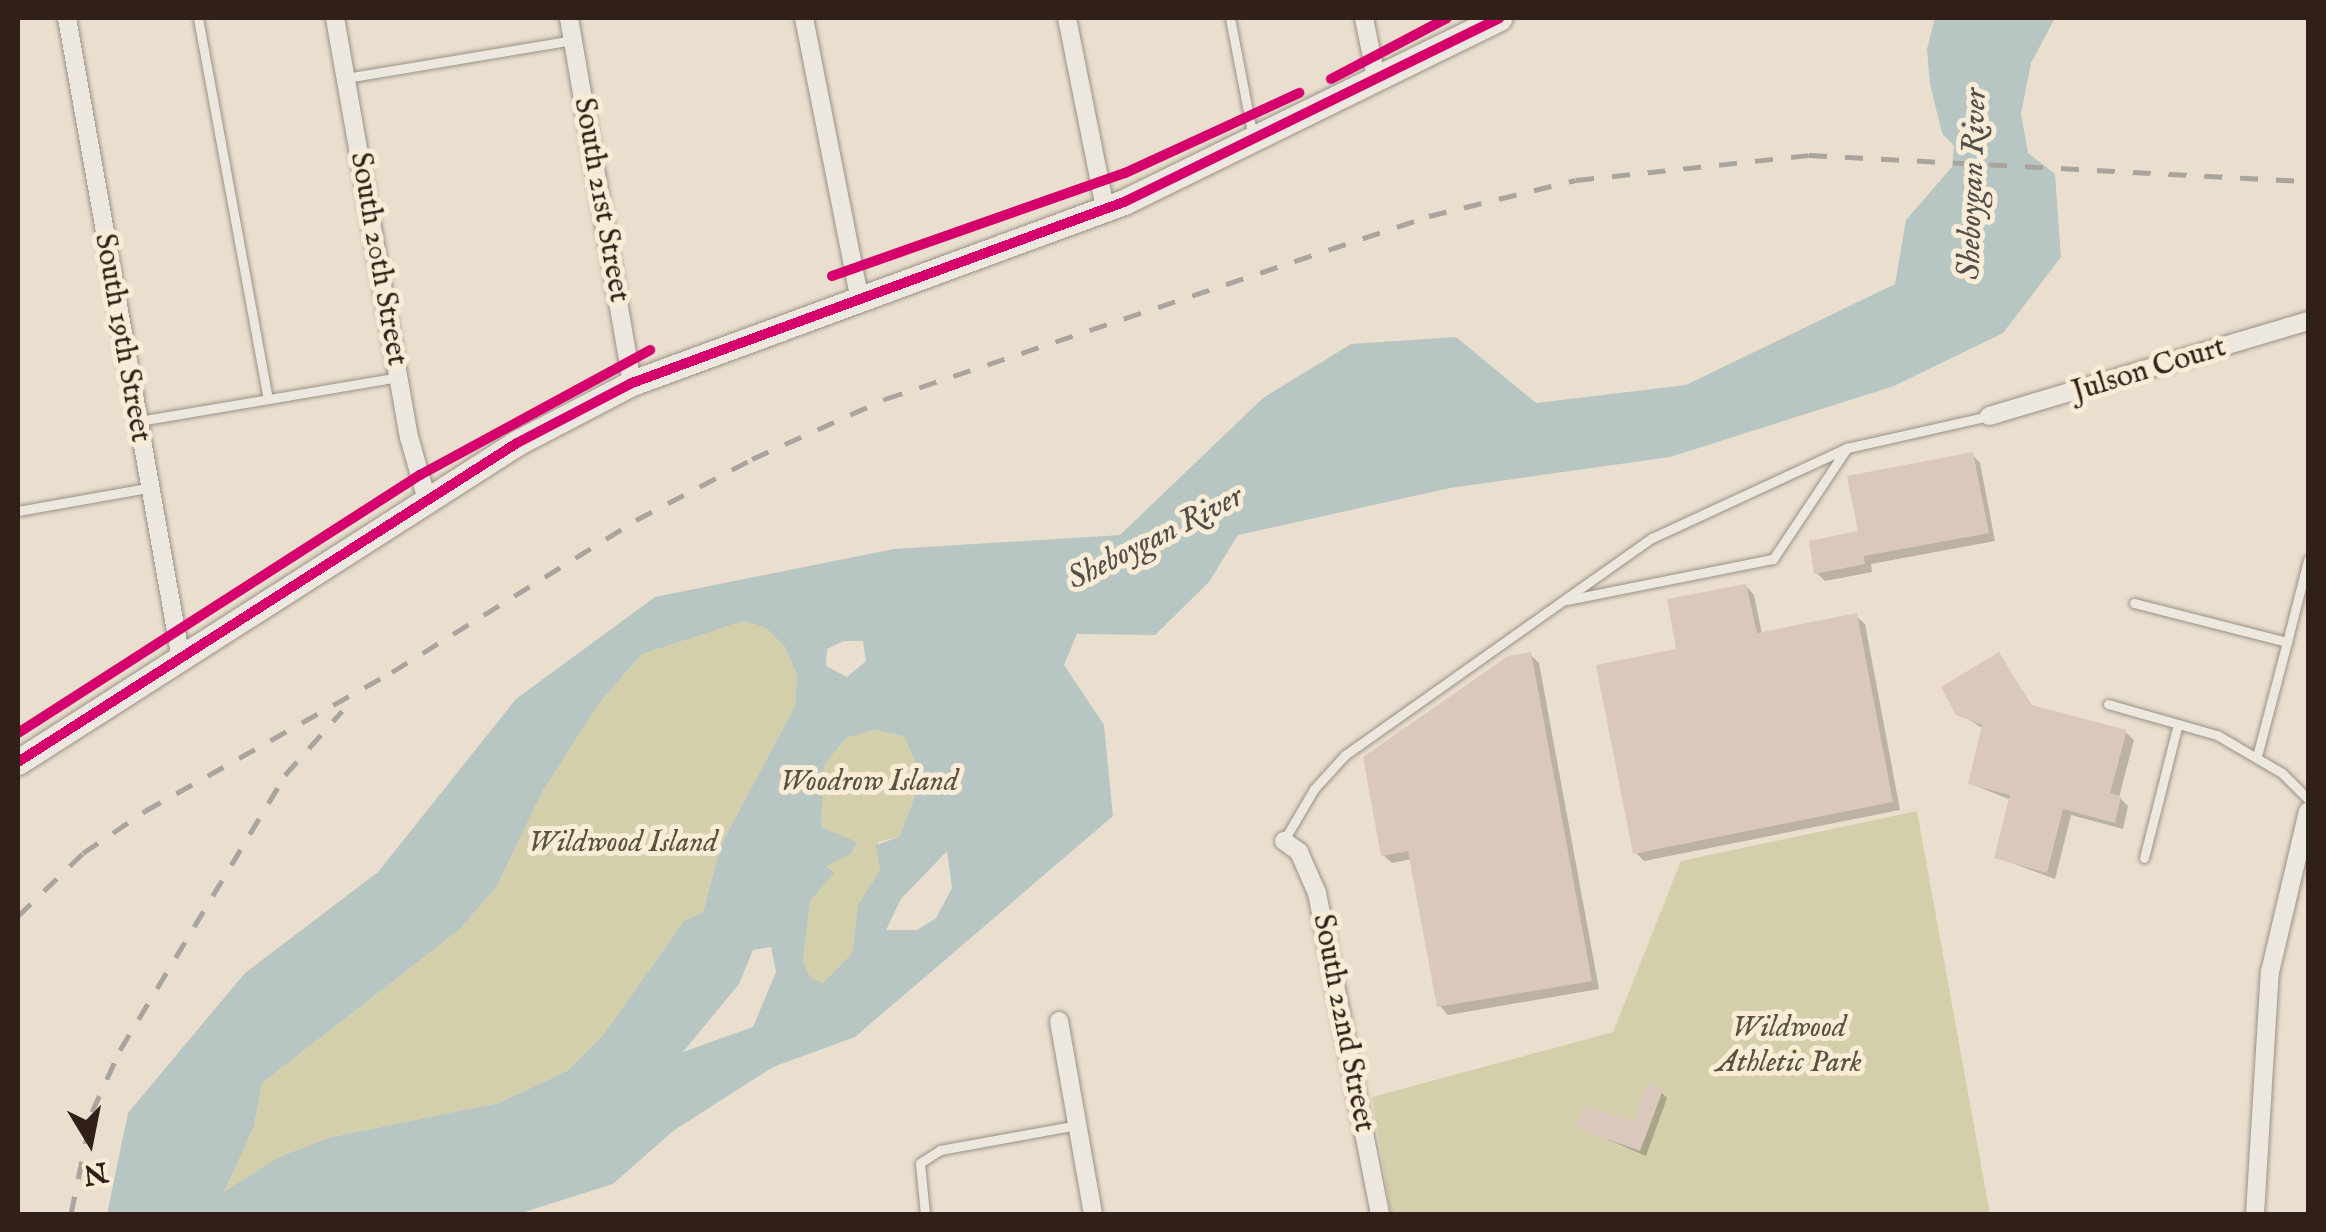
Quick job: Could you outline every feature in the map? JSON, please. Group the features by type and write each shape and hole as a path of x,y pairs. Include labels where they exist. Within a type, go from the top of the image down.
{"main road":[{"path":"18,762 427,500 632,382 858,296 1105,209 1376,82 1499,18"}],"street":[{"name":"South 19th Street","path":"67,18 181,659"},
{"name":"South 20th Street","path":"335,18 398,377 427,500"},
{"name":"South 21st Street","path":"570,18 632,382"},
{"path":"804,18 858,296"},
{"path":"1067,18 1105,209"},
{"path":"1364,18 1376,82"},
{"name":"Julson Court","path":"1989,416 2308,320"},
{"path":"2256,1214 2270,972 2308,811"},
{"name":"South 22nd Street","path":"1284,841 1299,852 1317,892 1380,1214"},
{"path":"1059,1021 1092,1214"}],"lane":[{"path":"198,18 268,399"},
{"path":"1230,18 1254,140"},
{"path":"346,78 574,40"},
{"path":"136,422 398,377"},
{"path":"1284,841 1314,789 1345,755 1652,538 1847,448 1989,416"},
{"path":"1564,600 1773,560 1847,448"},
{"path":"18,511 148,488"},
{"path":"2257,756 2308,560"},
{"path":"2134,602 2287,642"},
{"path":"2108,704 2178,724 2257,756 2308,799"},
{"path":"2144,858 2178,724"},
{"path":"925,1214 920,1163 940,1150 1077,1124"}],"green space":[{"name":"Wildwood Island","path":"744,621 766,628 785,647 797,675 795,706 721,845 703,912 684,921 604,1034 567,1071 499,1103 332,1137 223,1194 254,1126 262,1083 459,930 497,886 542,792 600,702 642,654"},
{"name":"Woodrow Island","path":"874,730 904,736 922,776 899,837 878,842 880,870 858,905 852,953 823,983 811,978 803,962 810,901 833,873 826,866 857,843 821,827 824,765 846,738"},
{"name":"Wildwood Athletic Park","path":"1917,811 1990,1214 1391,1214 1372,1097 1613,1032 1681,861"}],"water":[{"name":"Sheboygan River","path":"1935,18 2055,18 2031,63 2021,114 2028,153 2055,174 2061,257 2003,333 1894,386 1670,457 1450,488 1238,535 1209,582 1155,635 1077,634 1064,665 1104,725 1113,816 855,1037 773,1067 673,1131 613,1184 518,1214 107,1214 128,1113 245,973 378,872 516,699 655,597 894,549 1120,535 1263,398 1351,344 1456,337 1536,403 1686,385 1895,284 1906,220 1952,167 1954,146 1942,133 1930,84 1927,49","holes":["744,621 766,628 785,647 797,675 795,706 721,845 703,912 684,921 604,1034 567,1071 499,1103 332,1137 279,1157 224,1192 254,1126 262,1083 459,930 497,886 542,792 600,702 642,654","844,641 863,641 866,661 847,677 826,666 827,649","874,730 904,736 922,777 899,837 876,845 880,870 858,905 852,953 823,983 811,978 803,962 810,901 834,873 826,866 851,854 857,842 821,827 824,765 846,738","947,851 952,888 936,918 917,930 886,930 901,899","771,947 776,972 753,1027 683,1052 739,984 753,950"]}],"building":[{"path":"1973,452 1989,533 1864,556 1865,564 1814,574 1809,541 1858,531 1847,476"},
{"path":"1746,584 1757,633 1857,613 1893,802 1633,854 1596,665 1676,649 1667,599"},
{"path":"1531,652 1592,981 1437,1007 1408,851 1381,856 1363,757 1508,656"},
{"path":"1999,652 2031,705 2127,730 2110,793 2121,796 2115,823 2063,809 2047,873 1994,858 2010,795 1968,784 1982,725 1956,715 1941,687"},
{"path":"1647,1084 1663,1090 1640,1151 1576,1128 1584,1105 1633,1121"}],"railway":[{"path":"18,916 83,853 145,811 392,672 636,520 752,459 885,399 1429,216 1576,180 1809,155 2308,181"},
{"path":"71,1214 92,1112 120,1050 285,775 342,711"}],"cycle path":[{"path":"1331,79 1447,18"},
{"path":"18,762 517,443 632,383 1124,202 1499,18"},
{"path":"832,276 1125,173 1299,93"},
{"path":"18,733 420,475 650,350"}]}
